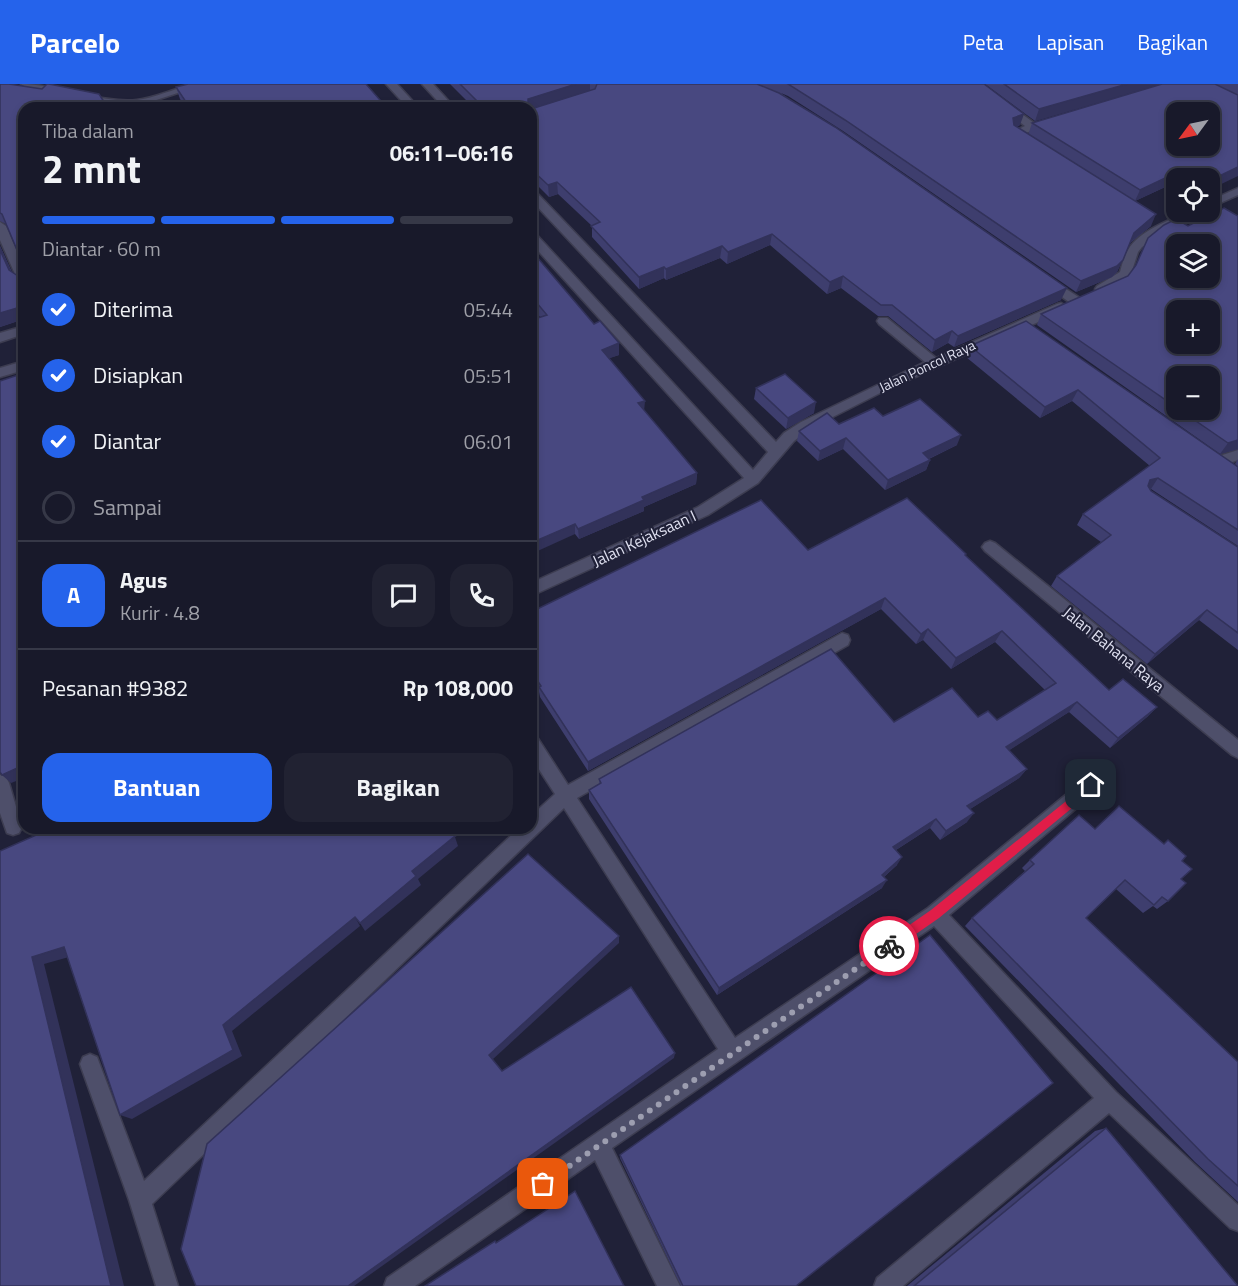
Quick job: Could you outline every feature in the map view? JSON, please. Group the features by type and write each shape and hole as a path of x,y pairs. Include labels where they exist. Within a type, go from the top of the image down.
{"street":[{"path":"26,84 116,102"},
{"path":"149,102 200,84"},
{"path":"391,84 404,102"},
{"path":"427,84 444,102"},
{"path":"974,84 1033,127"},
{"path":"1035,145 1015,133 1047,122"},
{"path":"1220,200 1238,191"},
{"path":"537,199 777,452"},
{"name":"Jalan Poncol Raya","path":"753,479 789,437 806,425 934,363 1117,282 1126,274 1132,252 1138,244 1159,223 1166,221"},
{"path":"0,226 18,267"},
{"path":"537,243 753,479"},
{"path":"1039,274 1076,301"},
{"path":"883,321 934,363"},
{"path":"1022,323 1041,337"},
{"path":"0,338 18,332"},
{"path":"0,373 18,367"},
{"path":"1203,451 1223,465 1238,455"},
{"name":"Jalan Kejaksaan I","path":"537,587 703,511 753,479"},
{"name":"Jalan Bahana Raya","path":"990,547 1238,750"},
{"path":"537,823 566,795 842,640"},
{"path":"537,751 732,1052"},
{"path":"0,783 12,827"},
{"path":"395,1286 935,914 1091,785"},
{"path":"140,1200 525,834"},
{"path":"935,914 1109,1099 1238,1221"},
{"path":"90,1064 140,1200 166,1286"},
{"path":"885,1286 1109,1099"},
{"path":"598,1146 669,1286"}],"building":[{"path":"0,84 42,89 49,84 99,94 104,102 18,102 18,253 0,213"},
{"path":"188,84 366,84 382,102 186,102 176,87"},
{"path":"460,84 576,84 528,99 528,102 478,102"},
{"path":"597,84 757,84 779,93 835,127 1067,288 958,336 952,331 935,340 892,305 881,305 843,276 830,282 772,234 728,252 722,246 666,269 664,267 639,277 591,226 600,222 557,182 548,185 537,175 537,107 595,89"},
{"path":"788,84 984,84 1024,114 1013,118 1014,125 1156,214 1134,233 1123,260 1117,266 1081,281 845,120"},
{"path":"1004,84 1127,84 1039,109"},
{"path":"1162,84 1215,84 1238,95 1238,167 1220,176 1220,168 1166,168 1166,178 1140,190 1032,123"},
{"path":"1224,208 1238,216 1238,440 1228,443 1195,420 1220,420 1220,366 1166,366 1166,400 1041,314 1128,276 1136,265 1148,238 1170,222 1181,222 1188,226 1196,222 1220,222 1220,210"},
{"path":"0,250 9,270 18,276 18,308 0,313"},
{"path":"537,257 594,324 600,321 619,343 602,350 645,401 638,403 697,473 642,497 644,500 578,529 575,524 537,540 537,318 547,315 537,303"},
{"path":"1026,321 1166,417 1166,420 1170,420 1238,467 1238,530 1158,478 1150,480 1148,486 1151,491 1238,547 1238,633 1207,610 1155,654 1057,576 1111,535 1083,514 1160,458 1078,390 1045,407 970,346"},
{"path":"785,374 816,402 788,418 756,388"},
{"path":"18,375 18,768 2,775 0,772 0,381"},
{"path":"920,399 961,435 923,453 930,460 888,480 846,438 820,451 799,431 827,413 839,424 874,408 883,416"},
{"path":"907,498 1109,690 1123,679 1157,707 1118,738 1077,702 1006,747 1027,769 967,806 974,813 946,831 936,819 893,847 902,857 882,875 887,880 719,988 589,790 601,783 599,779 831,649 894,722 952,688 978,717 988,711 997,720 1056,683 1002,631 956,658 928,629 921,634 885,598 588,762 539,687 541,686 537,680 537,609 761,500 808,550"},
{"path":"1119,806 1164,844 1168,840 1186,856 1182,861 1192,869 1181,879 1186,883 1168,901 1162,897 1154,905 1125,880 1086,918 1238,1062 1238,1186 1208,1159 972,918 1034,864 1030,860 1079,815 1095,829"},
{"path":"38,834 453,834 455,836 412,871 416,876 360,923 355,917 223,1025 233,1050 120,1115 64,947 32,957 111,1286 0,1286 0,851"},
{"path":"528,854 619,936 489,1055 502,1071 631,987 675,1053 348,1286 196,1286 181,1249 207,1144"},
{"path":"930,935 1053,1083 796,1286 683,1286 620,1155"},
{"path":"1106,1128 1238,1286 914,1286"},
{"path":"575,1191 624,1286 425,1286 495,1241 496,1243"}],"way so far":[{"path":"543,1184 889,946"}],"route":[{"path":"889,946 935,914 1091,785"}]}
